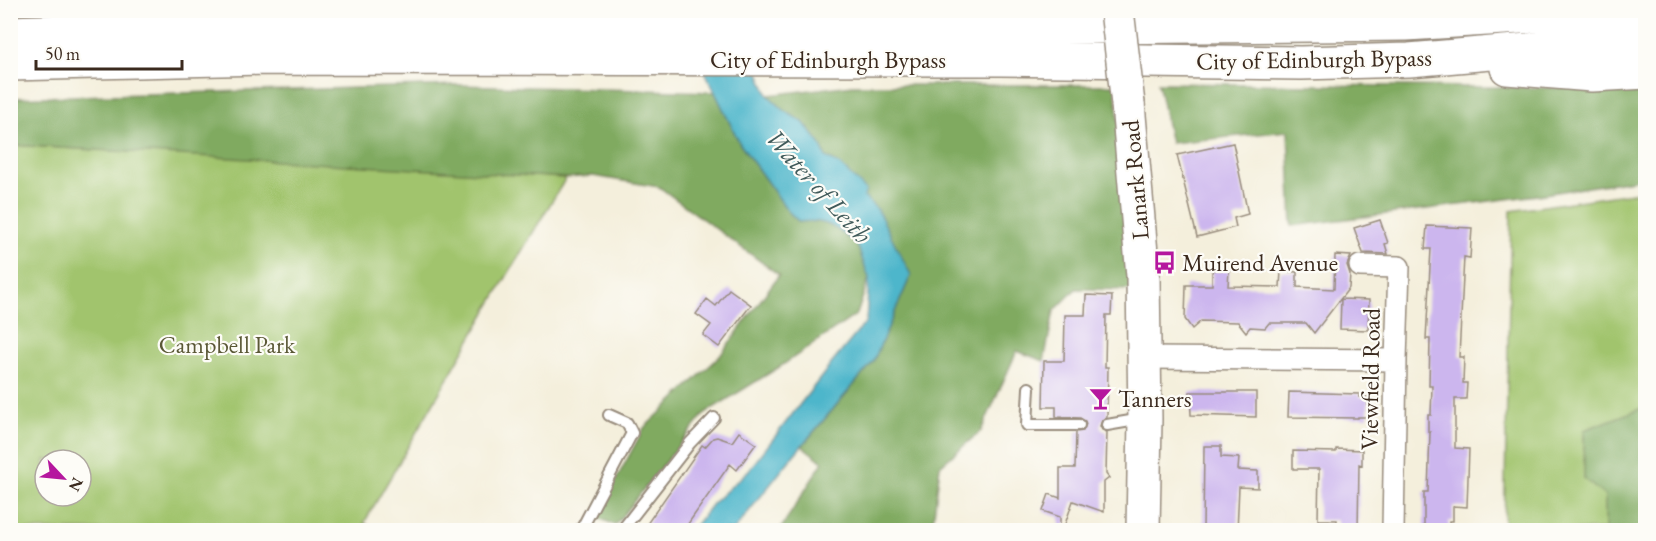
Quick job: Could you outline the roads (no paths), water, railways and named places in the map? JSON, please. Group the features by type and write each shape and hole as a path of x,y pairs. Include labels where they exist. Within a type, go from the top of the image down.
{"main road":[{"name":"Lanark Road","path":"1117,10 1128,104 1143,276 1145,358 1143,531"},
{"path":"1406,24 1474,10"},
{"name":"City of Edinburgh Bypass","path":"10,33 160,28 509,42 996,44 1406,24 1632,10"},
{"name":"City of Edinburgh Bypass","path":"996,44 1301,63 1408,60 1646,40"},
{"name":"City of Edinburgh Bypass","path":"10,64 268,58 509,42"},
{"path":"1408,60 1592,75 1646,72"}],"street":[{"name":"Viewfield Road","path":"1360,266 1399,267 1393,531"},
{"path":"1145,358 1396,360"}],"lane":[{"path":"1029,388 1027,425 1079,425"},
{"path":"581,531 632,433 627,423 609,415"},
{"path":"622,531 690,443 714,418"},
{"path":"1107,426 1145,419"}],"water":[{"name":"Water of Leith","path":"676,11 735,11 768,95 786,112 803,122 819,142 826,157 840,165 866,190 864,197 877,209 911,275 873,362 734,530 692,530 712,504 749,470 866,322 869,278 858,247 852,238 850,239 826,224 814,221 799,222 788,211 740,144"}],"place":[{"name":"Muirend Avenue","path":"1164,262"},
{"name":"Tanners","path":"1100,398"}],"park label":[{"name":"Campbell Park","path":"227,344"}]}
